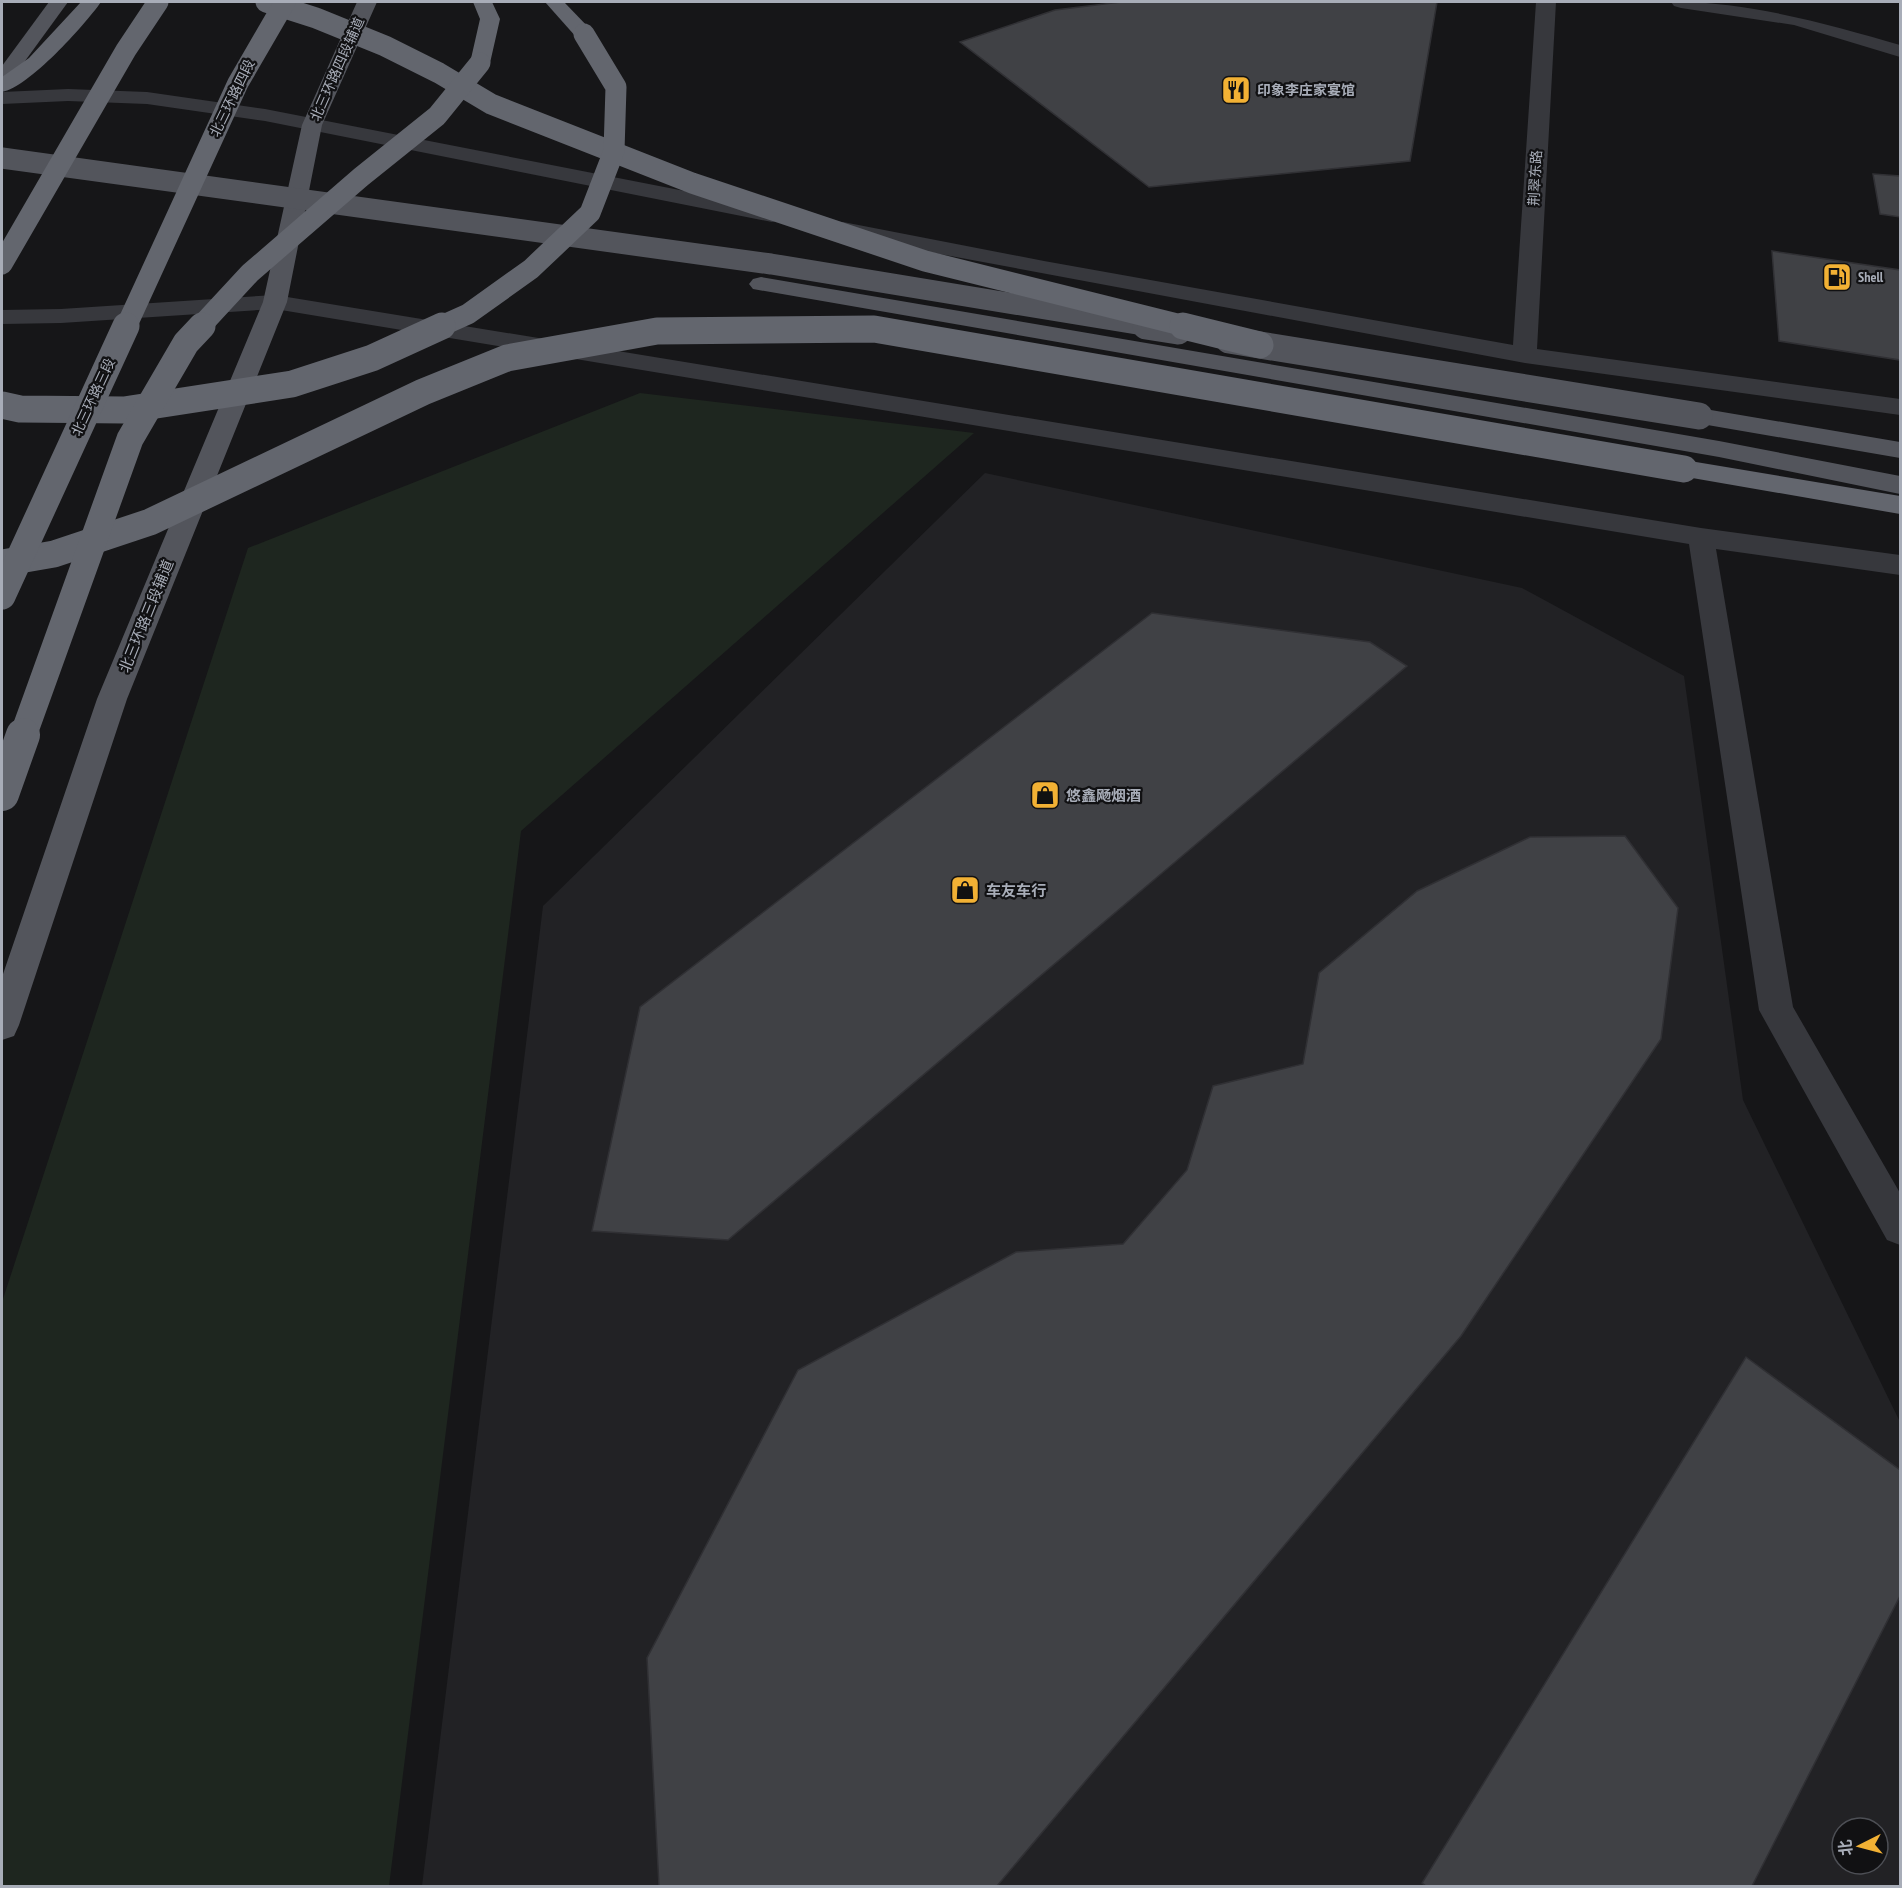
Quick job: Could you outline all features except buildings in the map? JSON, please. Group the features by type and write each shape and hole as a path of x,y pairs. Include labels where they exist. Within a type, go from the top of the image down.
{"highway":[{"path":"2,86 36,62 91,2"},
{"path":"2,264 126,50 158,2"},
{"path":"266,2 316,18 385,46 439,73 491,104 692,183 925,261 1260,345"},
{"name":"北三环路四段","path":"194,203 238,83 285,2"},
{"path":"2,795 130,439 186,343 250,273 361,177 437,116 480,63 490,19 483,2"},
{"path":"2,405 20,409 124,410 292,384 372,358 468,314 531,269 590,213 614,151 616,87 584,34 554,2"},
{"name":"北三环路三段","path":"2,596 194,203"},
{"path":"2,563 54,554 150,522 423,392 507,358 657,331 874,329 1900,505"}],"main road":[{"path":"2,79 58,2"},
{"name":"北三环路四段辅道","path":"284,213 312,125 367,2"},
{"path":"2,158 771,264 1900,450"},
{"path":"25,185 73,191"},
{"path":"156,202 194,203"},
{"path":"284,213 334,226"},
{"name":"北三环路三段辅道","path":"2,1025 112,699 275,302 284,213"},
{"path":"524,252 571,259"},
{"path":"737,281 1719,449 1900,485"}],"street":[{"name":"荆翠东路","path":"1525,355 1546,2"},
{"path":"1681,2 1794,11 1900,51"},
{"path":"2,98 68,95 147,98 266,115 1056,270 1525,355 1900,407"},
{"path":"2,317 61,316 275,302 1701,537 1900,565"},
{"path":"1701,537 1776,1010 1899,1222"}],"shaded area":[{"path":"640,393 974,433 521,831 389,1886 2,1886 2,1302 248,548"},
{"path":"985,473 1522,588 1684,676 1743,1100 1900,1422 1900,1886 422,1886 543,906"}],"place":[{"name":"印象李庄家宴馆","path":"1236,90"},
{"name":"Shell","path":"1837,277"},
{"name":"悠鑫飏烟酒","path":"1045,795"},
{"name":"车友车行","path":"965,890"}]}
